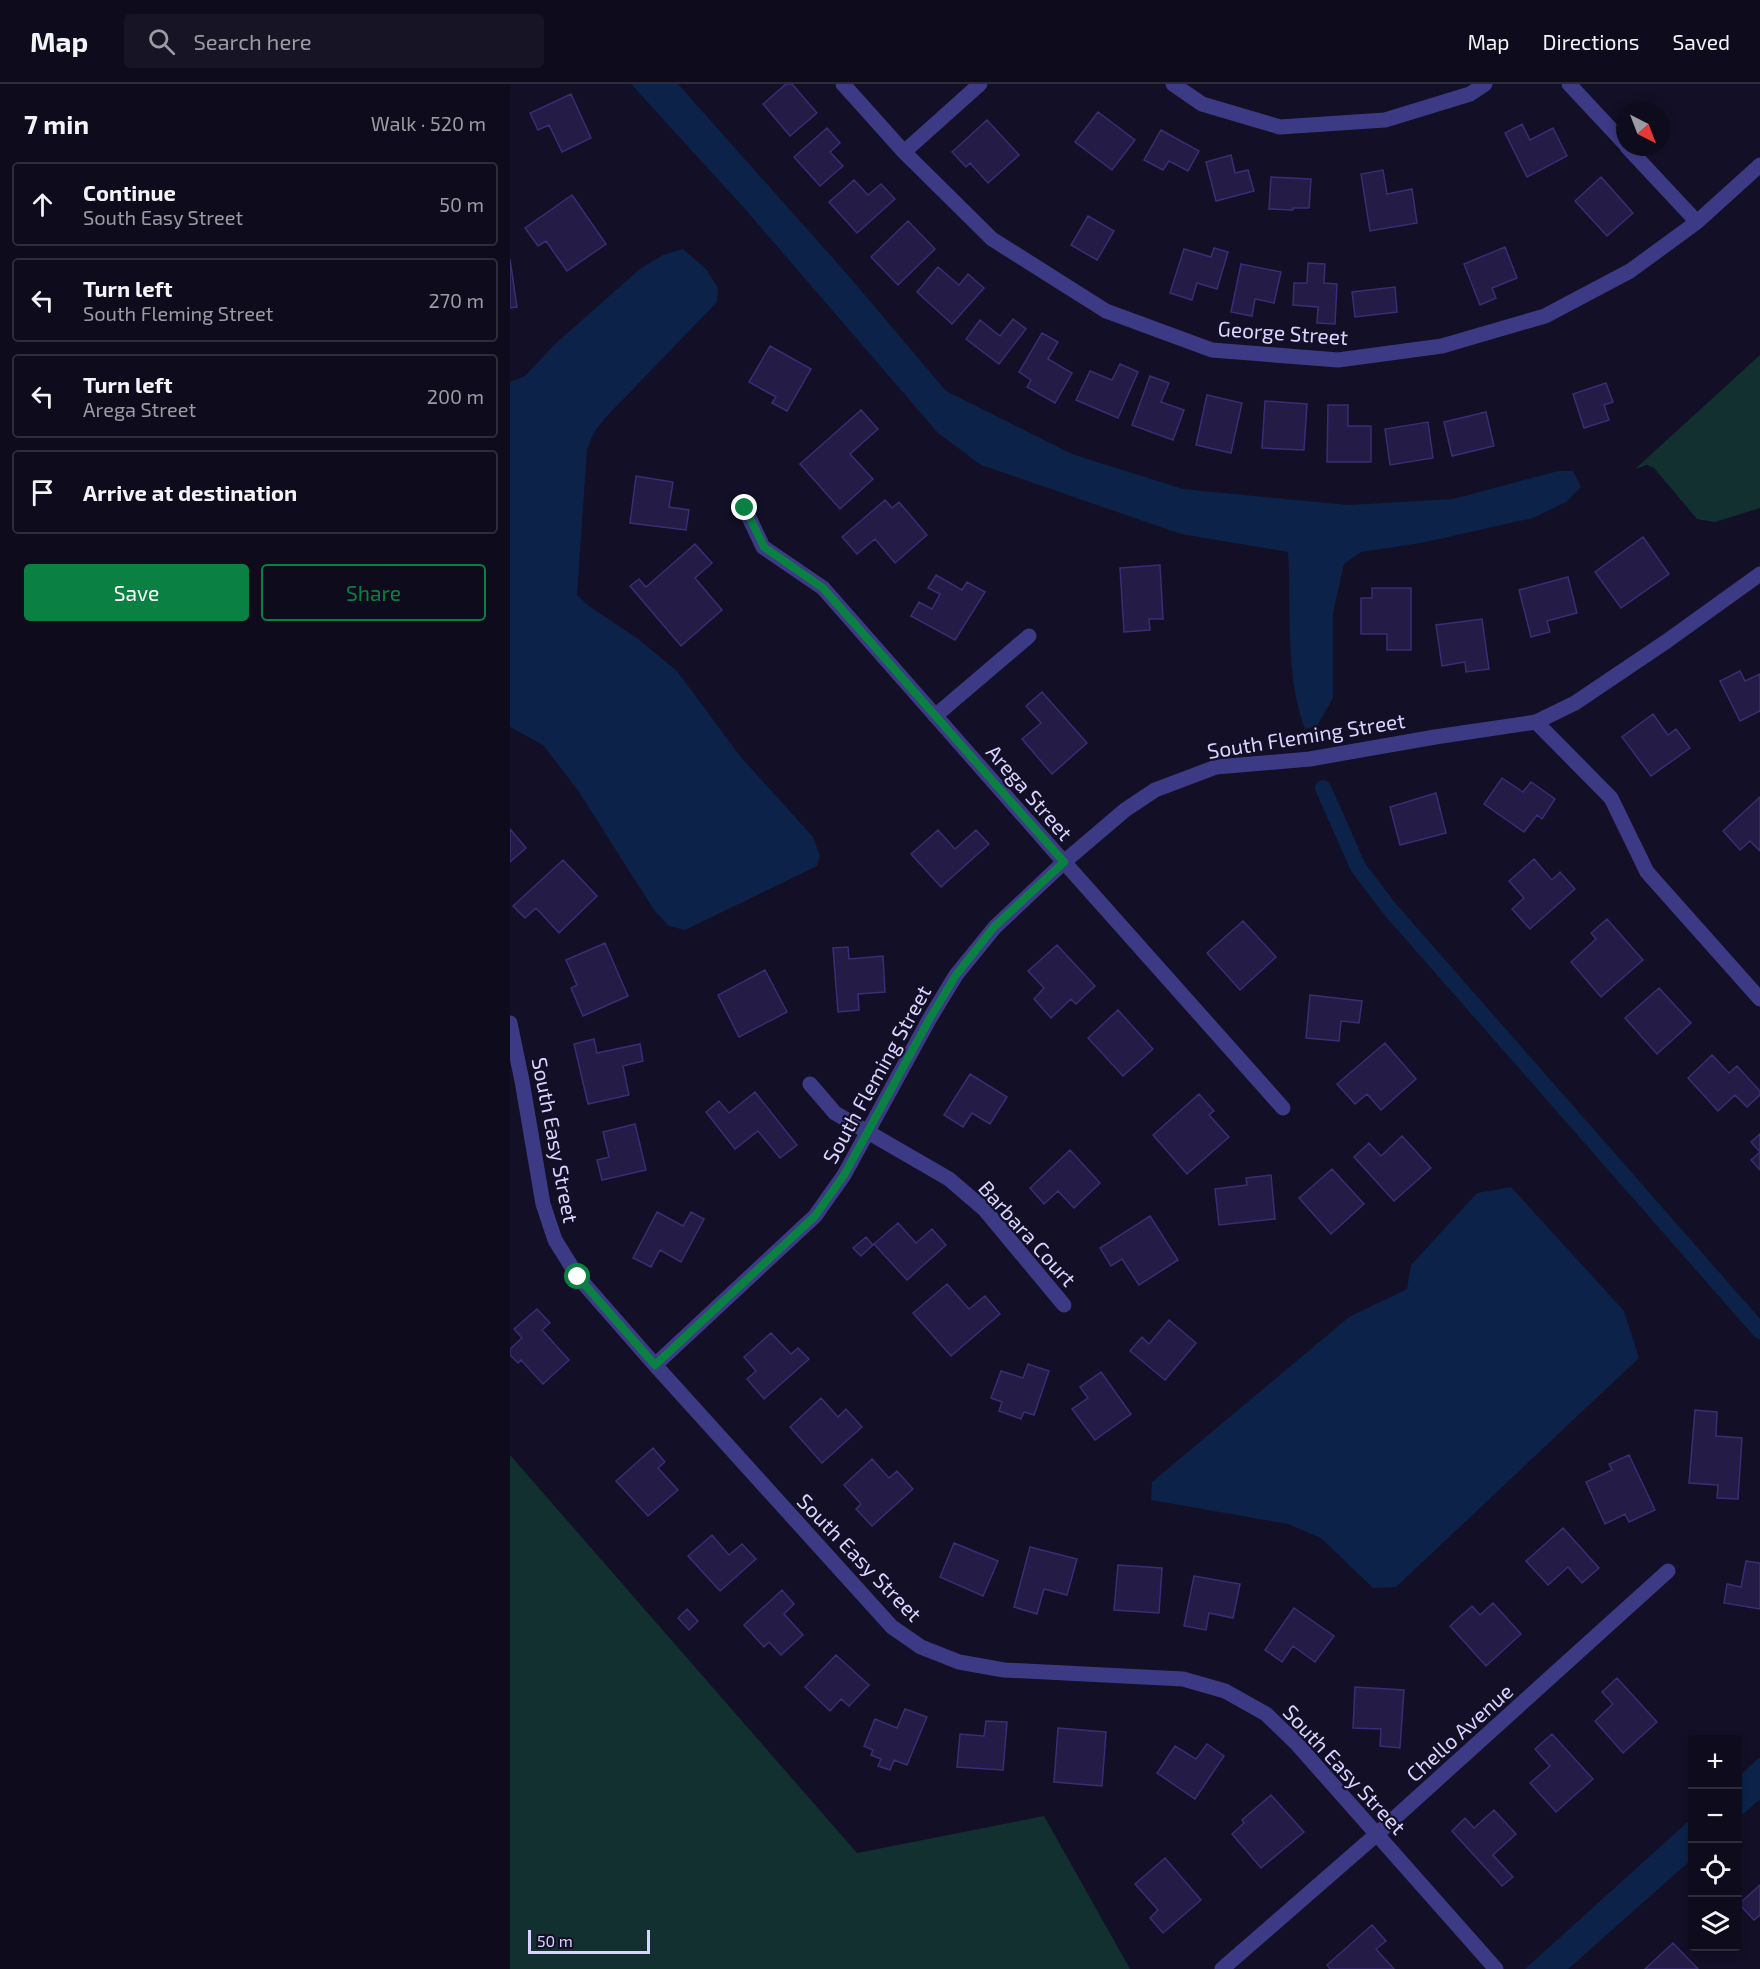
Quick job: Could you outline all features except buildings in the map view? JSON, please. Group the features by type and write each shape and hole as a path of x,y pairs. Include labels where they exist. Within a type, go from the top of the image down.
{"street":[{"name":"George Street","path":"843,84 904,152 992,239 1106,311 1212,350 1338,360 1442,346 1545,316 1629,271 1697,222 1760,165"},
{"path":"904,152 980,84"},
{"path":"1173,84 1202,104 1280,127 1384,120 1470,94 1485,84"},
{"path":"1569,84 1616,135"},
{"path":"1635,156 1697,222"},
{"name":"Arega Street","path":"745,508 764,547 823,588 1283,1108"},
{"name":"South Fleming Street","path":"655,1365 815,1216 844,1175 956,975 994,927 1064,862 1125,810 1155,790 1215,767 1310,759 1536,722 1575,703 1760,574"},
{"path":"936,716 1029,636"},
{"path":"1536,722 1611,798 1647,872 1760,999"},
{"name":"South Easy Street","path":"510,1023 543,1204 555,1240 578,1277 892,1627 921,1647 959,1662 1004,1670 1183,1679 1225,1691 1266,1714 1296,1743 1496,1969"},
{"name":"Barbara Court","path":"810,1084 835,1113 949,1179 984,1209 1064,1305"},
{"name":"Chello Avenue","path":"1222,1969 1377,1834 1668,1571"}],"green space":[{"path":"1760,355 1760,508 1715,522 1697,519 1654,468 1647,465 1635,469"},
{"path":"510,1455 857,1853 1044,1816 1130,1969 510,1969"}],"water":[{"path":"631,84 678,84 847,274 946,391 1072,454 1183,489 1348,505 1453,499 1558,471 1573,471 1581,487 1566,502 1533,518 1421,543 1361,552 1344,564 1333,613 1333,698 1317,726 1305,729 1298,708 1291,664 1288,552 1181,534 981,465 938,433 745,209"},
{"path":"683,249 706,269 718,288 717,302 594,432 587,450 577,595 589,606 638,639 677,671 740,756 813,837 820,856 817,866 685,930 669,926 654,910 579,792 543,745 510,727 510,382 525,376 555,344 641,268 663,255"},
{"path":"1511,1187 1624,1311 1639,1358 1396,1587 1373,1588 1321,1538 1288,1524 1151,1500 1152,1482 1349,1317 1407,1289 1411,1265 1477,1193"},
{"path":"1760,1757 1760,1799 1742,1815 1742,1789 1742,1773"},
{"path":"1688,1822 1688,1863 1568,1969 1525,1969"}],"waterway":[{"path":"1323,788 1358,867 1389,908 1760,1331"}],"route":[{"path":"578,1277 655,1365 815,1216 844,1175 956,975 994,927 1064,862 823,588 764,547 745,508"}]}
